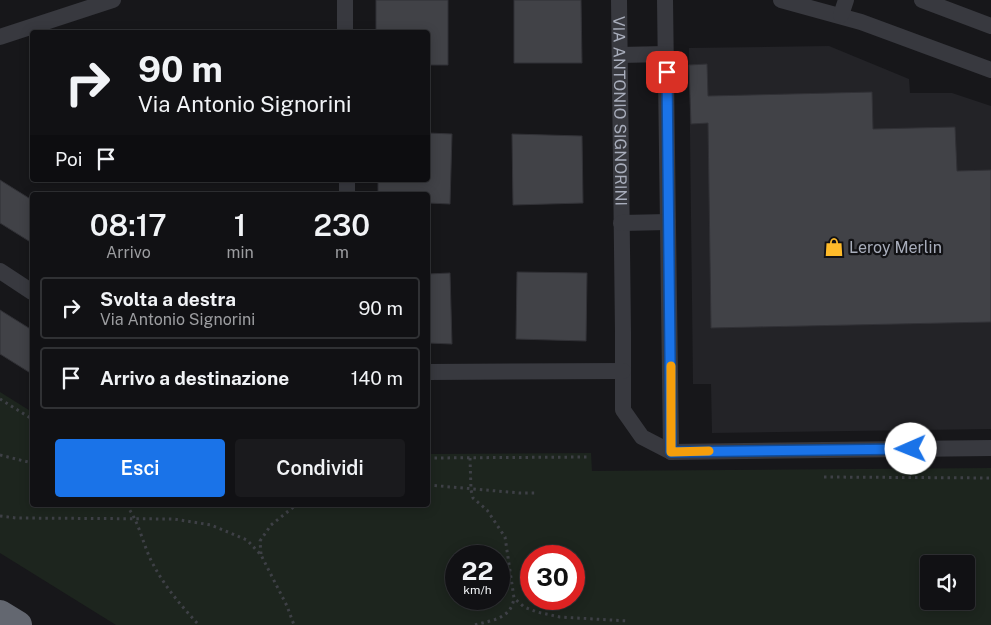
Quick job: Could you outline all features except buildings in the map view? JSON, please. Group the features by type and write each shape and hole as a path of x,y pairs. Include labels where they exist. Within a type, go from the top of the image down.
{"highway":[{"path":"0,614 18,625"}],"street":[{"path":"0,38 113,0"},
{"path":"345,0 345,30"},
{"name":"VIA ANTONIO SIGNORINI","path":"619,0 623,410 642,437 671,452"},
{"path":"666,0 671,452 991,448"},
{"path":"781,0 843,8 991,70"},
{"path":"922,0 991,26"},
{"path":"620,55 666,54"},
{"name":"VIA ANTONIO SIGNORINI","path":"621,223 668,222"},
{"path":"0,272 30,291"},
{"path":"430,372 623,371"}],"path":[{"path":"0,399 30,418"},
{"path":"0,455 30,462"},
{"path":"430,458 589,457"},
{"path":"470,458 470,490 473,498 487,510 505,538 514,598 509,612 500,618 474,625"},
{"path":"824,476 991,478"},
{"path":"430,485 470,490 535,493"},
{"path":"127,507 153,565 178,603 199,625"},
{"path":"261,555 260,541 271,525 294,507"},
{"path":"0,516 16,518 174,520 211,525 246,540 261,555 287,606 294,625"},
{"path":"514,598 524,607 560,617 629,621"}],"shaded area":[{"path":"829,46 909,79 910,93 952,93 991,106 991,429 712,433 711,384 693,384 689,48"},
{"path":"0,392 30,411 30,507 430,507 430,454 591,453 592,471 991,468 991,625 116,625 0,553"}],"slow traffic":[{"path":"671,366 671,452 709,451"}],"place":[{"name":"Leroy Merlin","path":"834,247"}],"route":[{"path":"667,72 671,452 911,449"}]}
